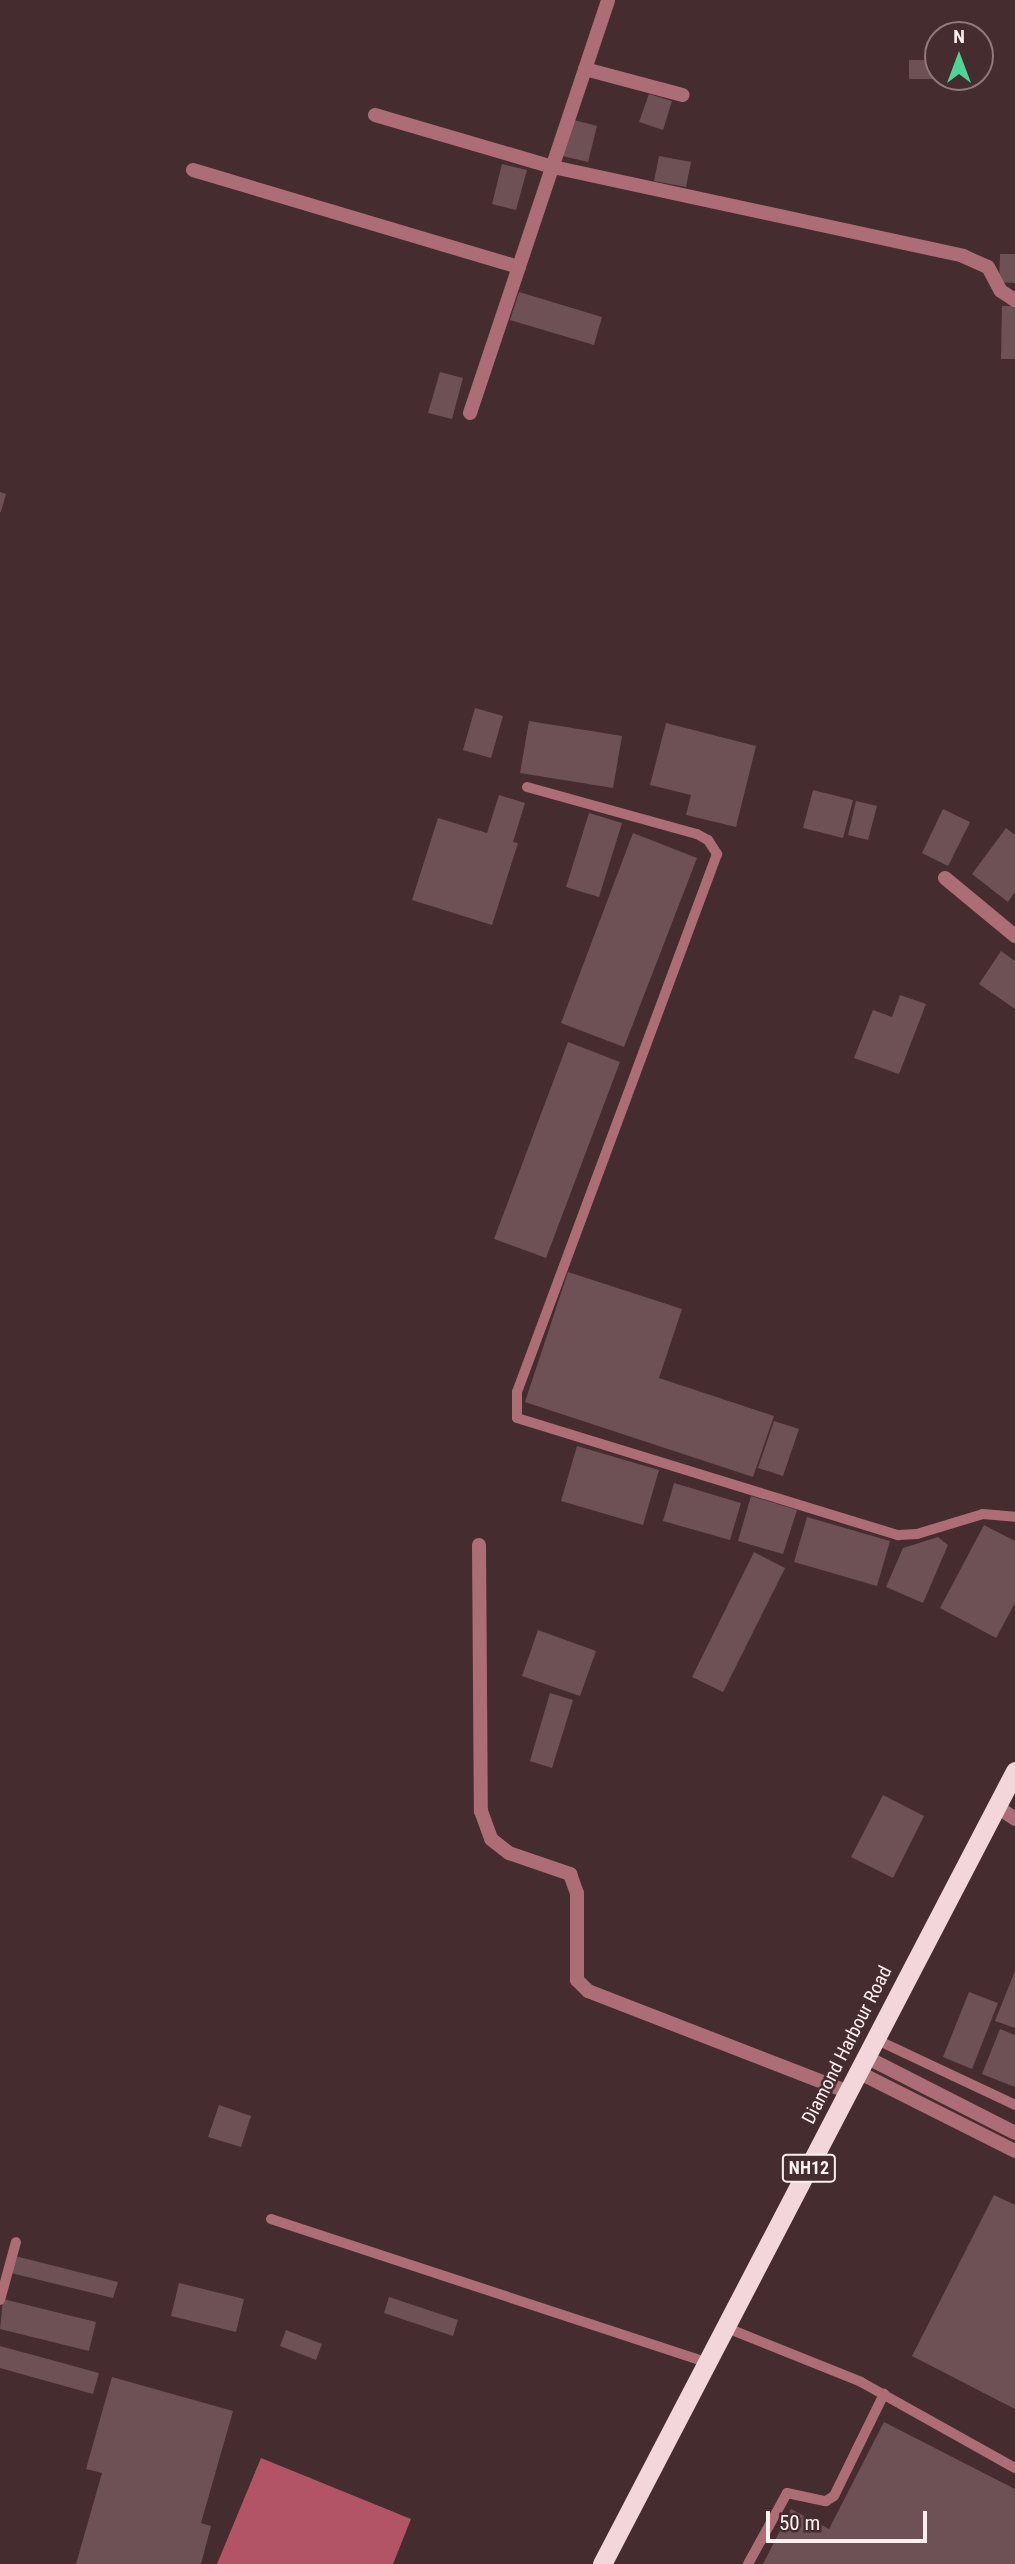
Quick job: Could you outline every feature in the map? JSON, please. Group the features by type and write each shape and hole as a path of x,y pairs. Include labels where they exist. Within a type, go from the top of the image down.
{"highway":[{"name":"Diamond Harbour Road","path":"602,2564 1015,1771"}],"street":[{"path":"470,413 608,0"},
{"path":"585,69 683,95"},
{"path":"375,115 553,167 963,256 988,267 1001,291 1015,300"},
{"path":"193,170 519,267"},
{"path":"945,878 1015,936"},
{"path":"479,1545 481,1811 491,1839 509,1853 570,1874 577,1893 577,1980 588,1991 848,2092"},
{"path":"996,1806 1015,1819"},
{"path":"867,2056 1015,2133"},
{"path":"867,2056 1015,2151"}],"lane":[{"path":"527,788 697,834 708,840 717,855 715,870 517,1392 517,1418 898,1535 917,1534 983,1514 1015,1517"},
{"path":"867,2056 1015,2105"},
{"path":"271,2219 708,2363"},
{"path":"0,2300 16,2242"},
{"path":"727,2328 829,2367 884,2394 1015,2468"},
{"path":"748,2564 787,2493 825,2501 834,2496 884,2394"}],"shaded area":[{"path":"261,2458 411,2519 393,2564 217,2564"}],"building":[{"path":"909,60 924,60 924,79 909,79"},
{"path":"649,94 672,101 663,130 639,122"},
{"path":"570,119 597,126 588,162 562,156"},
{"path":"659,156 691,162 686,187 654,181"},
{"path":"502,164 527,170 516,210 492,204"},
{"path":"1000,254 1015,254 1015,283 999,282"},
{"path":"519,292 602,317 594,345 510,320"},
{"path":"1002,306 1015,306 1015,359 1001,359"},
{"path":"440,372 463,378 452,419 428,413"},
{"path":"0,492 6,494 1,512 0,512"},
{"path":"475,708 503,716 491,758 463,750"},
{"path":"529,721 622,736 613,788 520,773"},
{"path":"666,723 756,746 736,827 686,815 691,795 650,785"},
{"path":"813,790 853,800 843,838 803,828"},
{"path":"499,795 525,803 513,842 518,843 492,925 412,900 438,818 487,833"},
{"path":"856,801 877,806 868,840 848,835"},
{"path":"943,809 970,822 948,866 922,853"},
{"path":"589,813 622,823 599,897 566,887"},
{"path":"1006,828 1015,835 1015,892 1008,902 972,874"},
{"path":"633,833 697,858 624,1047 561,1023"},
{"path":"1001,951 1015,961 1015,1009 979,984"},
{"path":"900,995 926,1004 899,1074 854,1058 873,1010 892,1017"},
{"path":"568,1042 620,1062 546,1258 494,1239"},
{"path":"568,1272 682,1309 659,1378 774,1416 753,1477 525,1402"},
{"path":"774,1421 799,1429 783,1476 758,1468"},
{"path":"577,1446 659,1470 643,1525 561,1501"},
{"path":"674,1483 741,1503 730,1540 663,1521"},
{"path":"751,1496 797,1510 783,1554 738,1541"},
{"path":"807,1517 890,1541 877,1586 794,1562"},
{"path":"984,1525 1015,1541 1015,1603 996,1638 940,1608"},
{"path":"938,1537 948,1545 923,1603 886,1587 903,1548"},
{"path":"754,1552 785,1568 723,1692 692,1677"},
{"path":"538,1630 596,1651 580,1696 522,1676"},
{"path":"550,1693 573,1700 552,1768 530,1761"},
{"path":"883,1795 924,1816 893,1878 851,1857"},
{"path":"1015,1971 1015,2028 995,2021"},
{"path":"969,1992 998,2003 972,2069 943,2057"},
{"path":"1000,2029 1015,2035 1015,2087 982,2074"},
{"path":"219,2105 251,2116 241,2147 208,2137"},
{"path":"994,2195 1015,2205 1015,2409 912,2356"},
{"path":"15,2256 118,2282 113,2298 11,2273"},
{"path":"179,2283 244,2299 236,2332 171,2316"},
{"path":"389,2297 458,2320 453,2336 384,2313"},
{"path":"3,2299 96,2322 89,2351 0,2329"},
{"path":"286,2330 322,2344 316,2360 280,2346"},
{"path":"0,2346 99,2373 93,2394 0,2368"},
{"path":"112,2377 233,2411 201,2523 211,2526 201,2564 76,2564 102,2473 86,2469"},
{"path":"884,2422 1015,2489 1015,2564 763,2564 791,2509 829,2529"}]}
